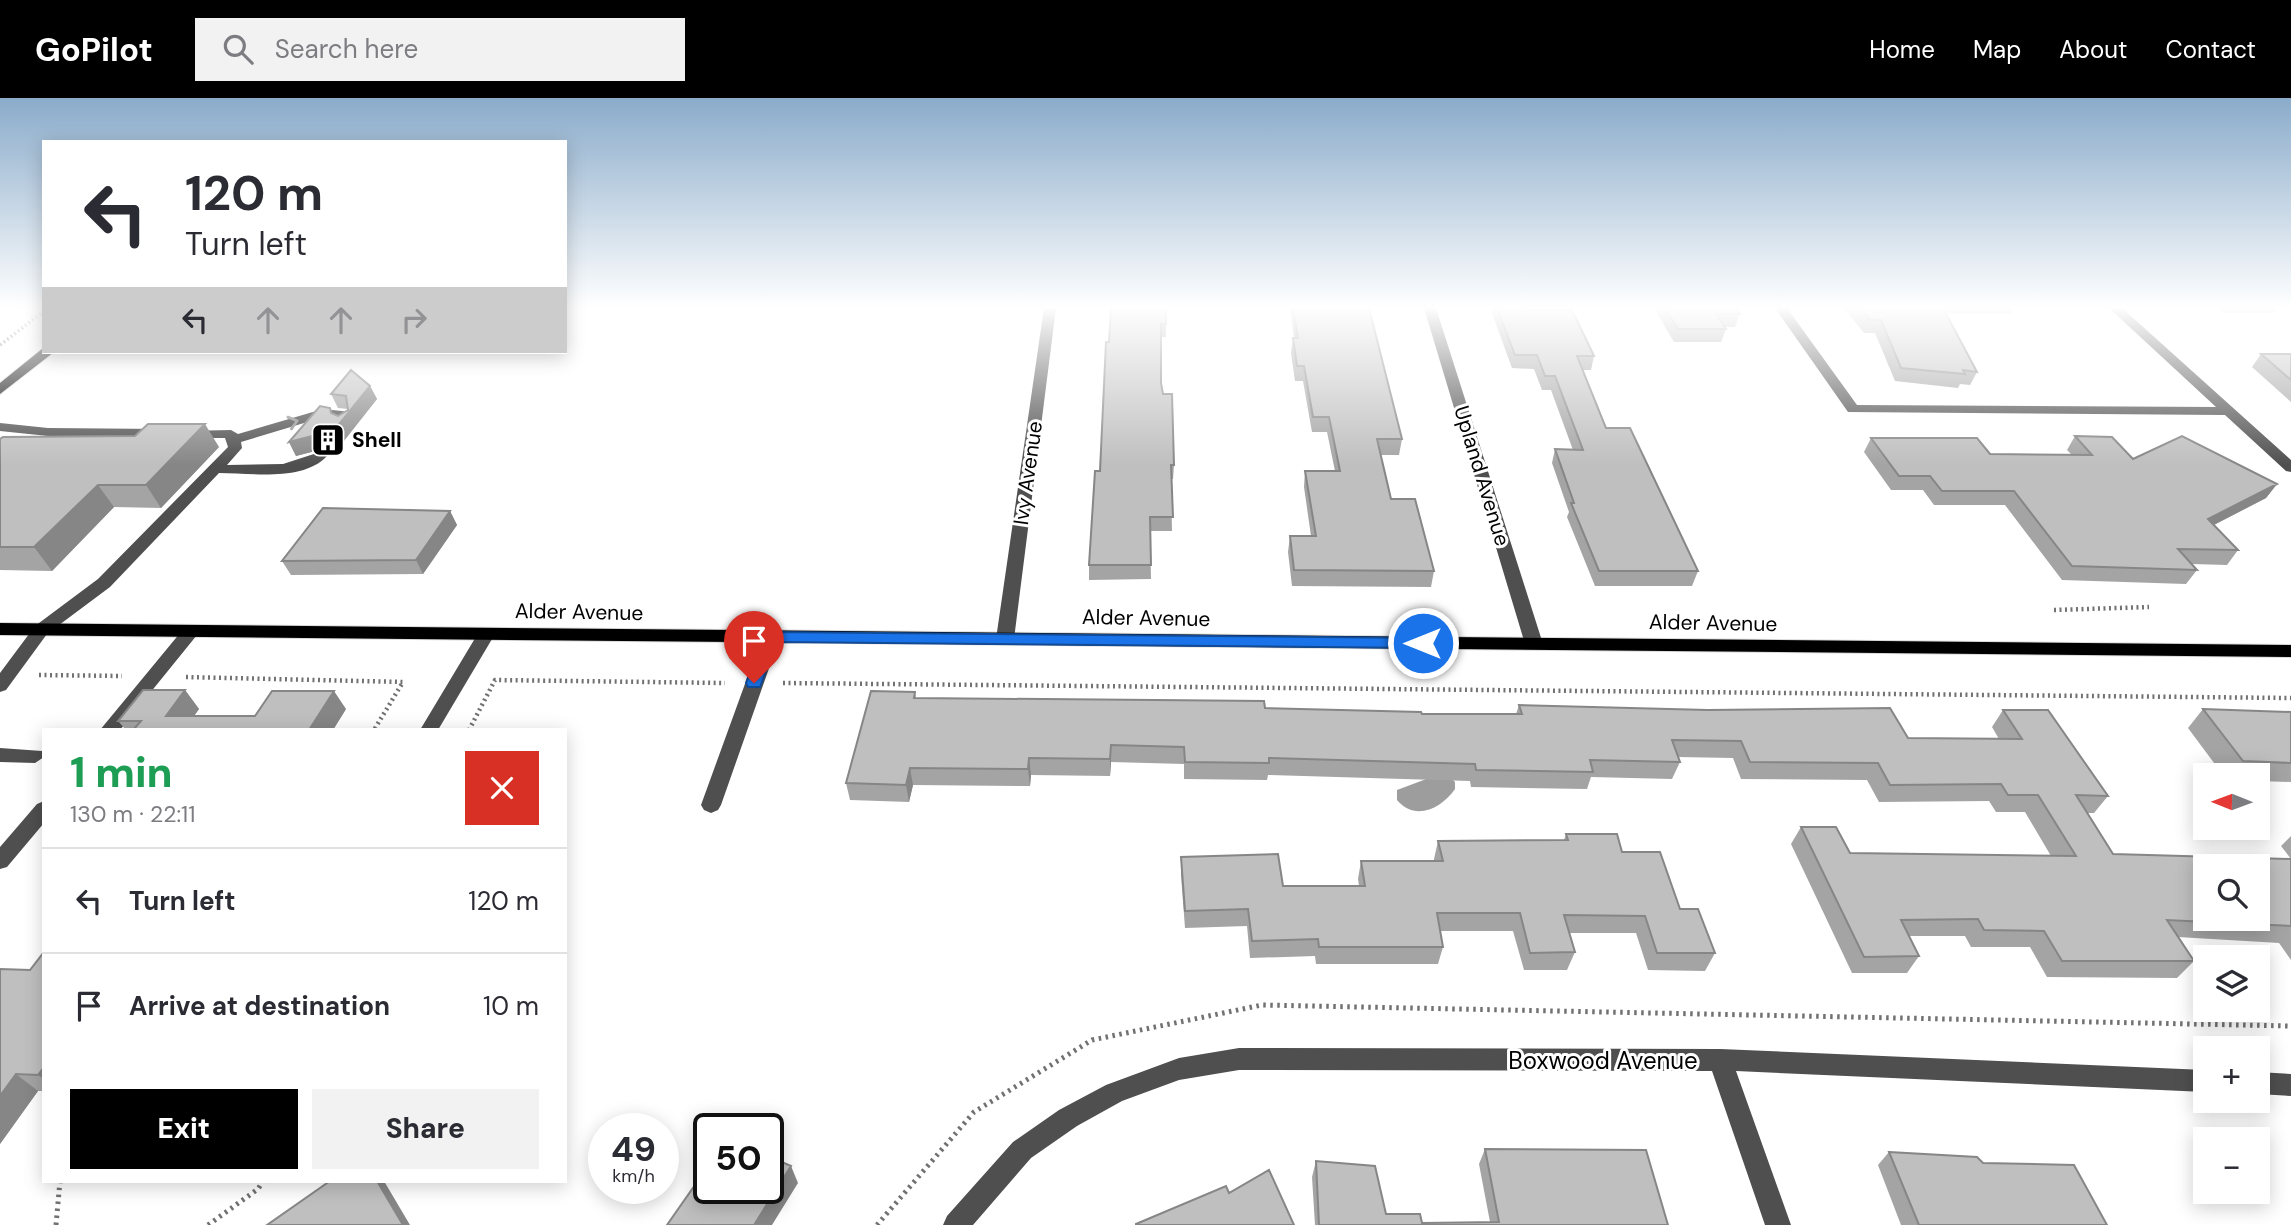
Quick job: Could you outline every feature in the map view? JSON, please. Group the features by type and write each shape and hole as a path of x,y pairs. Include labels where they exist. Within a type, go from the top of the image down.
{"main road":[{"path":"0,390 36,361"},
{"name":"Alder Avenue","path":"0,629 2291,651"}],"street":[{"name":"Ivy Avenue","path":"1005,639 1043,361"},
{"name":"Upland Avenue","path":"1446,361 1534,644"},
{"path":"1819,361 1853,409 2228,411"},
{"path":"2173,361 2291,468"},
{"path":"233,440 323,413 346,415 346,423"},
{"path":"0,427 48,432 230,434 235,448 104,583 41,630 5,681"},
{"path":"215,468 288,468 304,466 320,456"},
{"path":"111,728 191,631"},
{"path":"430,728 486,634"},
{"path":"711,805 771,637"},
{"path":"0,755 35,756"},
{"path":"0,861 42,810"},
{"name":"Boxwood Avenue","path":"956,1225 1022,1150 1069,1118 1114,1093 1179,1069 1239,1059 1720,1060 2193,1080"},
{"path":"1720,1060 1778,1225"},
{"path":"2270,1084 2291,1085"}],"path":[{"path":"2054,610 2149,607"},
{"path":"5,681 153,677 404,682 375,728"},
{"path":"470,728 495,680 2291,698"},
{"path":"56,1225 61,1183"},
{"path":"208,1225 258,1189 262,1183"}],"shaded area":[{"path":"1437,775 1451,778 1455,782 1455,789 1436,807 1412,810 1397,800 1397,790"}],"building":[{"path":"1105,361 1161,361 1163,394 1172,394 1173,517 1150,517 1151,565 1089,565 1095,471 1100,471"},
{"path":"1296,361 1382,361 1402,439 1377,439 1391,499 1415,499 1434,571 1294,570 1290,536 1316,536 1305,471 1340,471 1329,417 1313,417 1304,366 1297,366"},
{"path":"1539,361 1579,361 1606,428 1630,428 1698,571 1599,571 1571,503 1574,503 1555,449 1583,450 1555,376 1545,376"},
{"path":"1898,361 1971,361 1977,372 1963,370 1965,374 1901,368"},
{"path":"2269,361 2291,361 2291,380"},
{"path":"351,370 370,386 324,443 312,436 289,442 320,406 330,408 331,413 338,416 348,410 346,396 331,394"},
{"path":"148,424 205,424 146,485 98,485 34,547 0,547 0,439 135,436"},
{"path":"2075,436 2112,437 2133,459 2182,436 2277,484 2208,519 2238,550 2178,549 2197,570 2072,566 2014,491 1942,491 1930,476 1899,476 1871,438 1977,438 1990,454 2092,455"},
{"path":"323,508 450,511 416,560 282,561"},
{"path":"143,690 185,690 166,716 255,716 272,691 334,691 310,728 135,728 141,721 118,721"},
{"path":"871,691 915,692 914,698 1264,701 1265,708 1422,714 1522,714 1519,705 1708,710 1890,708 1908,738 2022,739 2003,710 2048,710 2108,796 2076,795 2113,854 2193,856 2193,921 2167,920 2193,961 2062,961 2044,931 1984,930 1978,919 1901,920 1919,956 1864,957 1801,827 1836,827 1850,853 2076,856 2038,795 2008,795 2001,784 1890,785 1878,763 1750,762 1741,741 1672,740 1680,762 1590,760 1593,772 1476,770 1475,764 1269,758 1269,763 1185,762 1184,747 1111,745 1110,759 1029,758 1028,769 910,768 906,785 846,783"},
{"path":"2203,709 2291,712 2291,763 2243,761"},
{"path":"1566,834 1617,834 1622,852 1660,852 1680,909 1698,909 1715,953 1657,953 1645,916 1564,915 1575,952 1530,953 1520,913 1437,913 1443,947 1319,947 1318,939 1252,941 1248,909 1185,911 1181,857 1278,854 1283,886 1365,886 1361,861 1443,861 1438,841 1568,840"},
{"path":"2270,858 2291,859 2291,926 2270,925"},
{"path":"42,955 42,1070 38,1075 16,1074 0,1096 0,969 30,970"},
{"path":"1485,1149 1646,1150 1668,1225 1319,1225 1316,1161 1375,1166 1386,1214 1420,1214 1422,1223 1499,1222"},
{"path":"1889,1152 1977,1157 1983,1163 2074,1165 2107,1225 1919,1225"},
{"path":"784,1163 791,1166 784,1177"},
{"path":"1269,1170 1294,1225 1136,1225 1226,1186 1229,1193"},
{"path":"327,1183 378,1183 403,1225 267,1225"},
{"path":"693,1188 693,1204 767,1204 754,1225 667,1225"}],"place":[{"name":"Shell","path":"328,440"}],"route":[{"path":"754,683 771,637 1423,643"}]}
